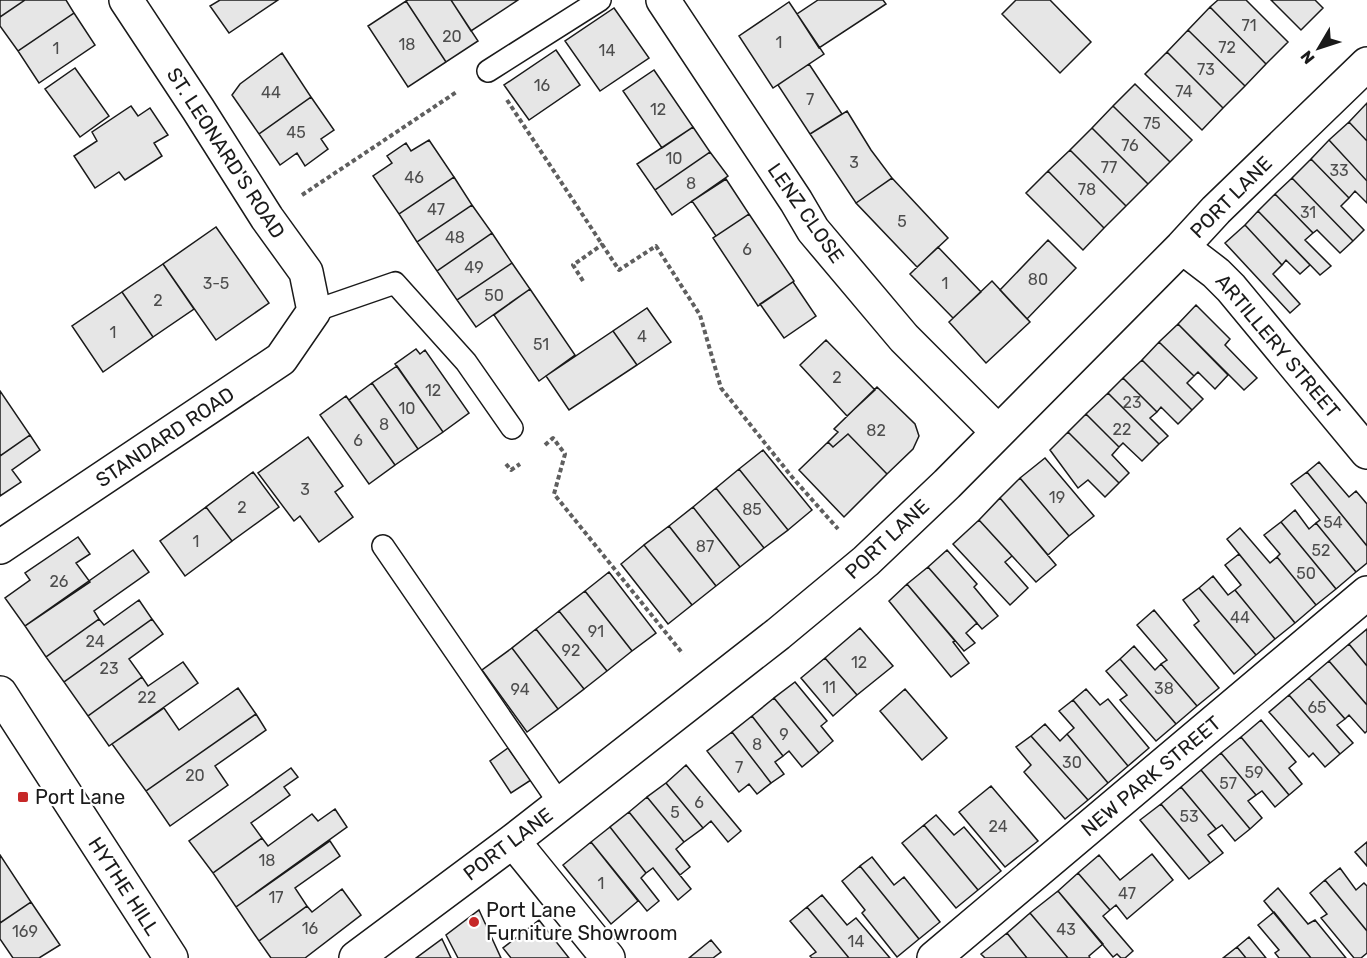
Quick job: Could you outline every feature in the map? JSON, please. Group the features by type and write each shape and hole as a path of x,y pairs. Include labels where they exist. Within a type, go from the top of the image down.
{"street":[{"name":"ST. LEONARD'S ROAD","path":"126,0 267,218 306,272 314,311"},
{"name":"LENZ CLOSE","path":"663,0 813,230 904,338 998,432"},
{"name":"PORT LANE","path":"356,958 513,841 710,688 866,561 998,432 1216,210 1367,64"},
{"name":"ARTILLERY STREET","path":"1182,247 1216,273 1231,288 1367,452"},
{"name":"STANDARD ROAD","path":"0,547 281,359 314,311"},
{"name":"NEW PARK STREET","path":"934,958 1367,593"},
{"name":"HYTHE HILL","path":"0,693 171,958"},
{"path":"513,841 608,958"}],"lane":[{"path":"488,71 600,0"},
{"path":"314,311 395,283 466,362 512,428"},
{"path":"383,546 560,804"}],"path":[{"path":"267,218 488,71 619,270 656,246 700,315 721,388 792,477 866,561"},
{"path":"583,281 573,265 603,244"},
{"path":"553,438 565,454 554,494 710,688"}],"building":[{"path":"0,0 25,0 0,17"},
{"path":"25,0 66,0 74,13 18,51 0,26 0,17"},
{"path":"220,0 278,0 229,33 210,6"},
{"path":"451,0 478,41 446,62 406,1"},
{"path":"451,0 518,0 471,31"},
{"path":"818,0 883,0 886,4 819,48 797,14"},
{"path":"1016,0 1050,0 1091,42 1060,73 1002,14"},
{"path":"1218,0 1246,0 1288,42 1266,64 1210,7"},
{"path":"1271,0 1315,0 1323,8 1301,30"},
{"path":"406,1 446,62 408,87 368,26"},
{"path":"789,2 824,54 773,88 739,36"},
{"path":"1210,7 1266,64 1245,86 1188,30"},
{"path":"614,8 649,58 600,91 565,41"},
{"path":"74,13 95,45 39,83 18,51"},
{"path":"1188,30 1245,86 1223,108 1167,52"},
{"path":"556,50 580,85 529,120 504,85"},
{"path":"1167,52 1223,108 1202,130 1145,74"},
{"path":"282,53 311,97 259,134 232,95 240,84"},
{"path":"809,64 842,114 810,134 778,85"},
{"path":"75,68 109,116 80,137 45,89"},
{"path":"654,70 693,127 662,148 623,91"},
{"path":"1135,84 1192,140 1170,162 1113,106"},
{"path":"311,97 334,130 321,139 328,149 305,166 297,153 280,165 259,134"},
{"path":"1367,103 1367,141 1349,122"},
{"path":"131,106 138,116 150,108 168,135 154,143 162,156 125,180 119,172 95,188 74,156 97,141 92,132"},
{"path":"1113,106 1170,162 1148,184 1092,128"},
{"path":"847,111 871,150 892,178 856,203 810,134"},
{"path":"1349,122 1367,141 1367,181 1329,140"},
{"path":"693,127 710,152 655,190 637,164"},
{"path":"1092,128 1148,184 1126,206 1070,150"},
{"path":"429,140 454,177 399,214 373,176 392,163 387,156 406,143 411,151"},
{"path":"1329,140 1367,181 1367,203 1355,191 1349,198 1311,159"},
{"path":"1070,150 1126,206 1104,228 1048,171"},
{"path":"710,152 728,176 672,215 655,190"},
{"path":"1311,159 1349,198 1341,206 1364,230 1353,241 1292,178"},
{"path":"1048,171 1104,228 1083,250 1026,193"},
{"path":"454,177 472,205 417,242 399,214"},
{"path":"892,178 948,238 917,267 856,203"},
{"path":"1292,178 1353,241 1340,253 1317,230 1313,233 1275,194"},
{"path":"726,179 749,214 716,236 692,201"},
{"path":"1275,194 1313,233 1305,240 1331,266 1320,275 1258,211"},
{"path":"472,205 492,233 437,271 417,242"},
{"path":"1258,211 1310,265 1300,274 1286,260 1282,265 1245,225"},
{"path":"749,214 794,281 758,306 713,238"},
{"path":"1245,225 1282,265 1273,274 1300,304 1290,313 1225,243"},
{"path":"216,227 269,303 216,340 163,264"},
{"path":"492,233 512,263 457,300 437,271"},
{"path":"1048,240 1076,268 1027,319 1000,290"},
{"path":"938,247 981,292 953,318 910,274"},
{"path":"512,263 530,289 476,327 457,300"},
{"path":"163,264 194,309 153,337 122,292"},
{"path":"992,281 1030,322 986,363 949,322"},
{"path":"793,282 816,316 784,338 760,304"},
{"path":"530,289 575,355 539,381 494,315"},
{"path":"122,292 153,337 103,372 72,326"},
{"path":"1196,305 1230,339 1225,345 1257,378 1244,390 1178,324"},
{"path":"647,308 671,342 637,365 613,331"},
{"path":"1178,324 1228,375 1215,389 1198,372 1194,376 1159,342"},
{"path":"613,331 637,365 569,410 546,376"},
{"path":"826,340 875,390 847,416 800,365"},
{"path":"1159,342 1194,376 1187,383 1203,399 1192,410 1142,360"},
{"path":"416,349 420,354 425,350 469,413 443,432 395,364"},
{"path":"1142,360 1192,410 1178,424 1161,407 1157,412 1123,378"},
{"path":"397,366 443,432 418,449 372,383"},
{"path":"1123,378 1157,412 1150,418 1168,436 1159,444 1108,393"},
{"path":"372,383 418,449 395,465 349,400"},
{"path":"877,387 915,424 919,436 913,449 887,474 848,434 833,447 828,442 838,432 834,429"},
{"path":"0,391 30,435 0,456"},
{"path":"1108,393 1159,444 1142,461 1123,443 1119,447 1086,414"},
{"path":"346,396 395,465 369,484 320,415"},
{"path":"1086,414 1119,447 1112,455 1129,473 1119,483 1068,432"},
{"path":"1068,432 1119,483 1105,497 1088,480 1078,488 1050,450"},
{"path":"848,434 887,474 844,517 799,470 828,442 833,447"},
{"path":"30,435 40,450 12,470 21,482 0,496 0,456"},
{"path":"308,437 343,486 335,492 353,517 319,542 300,516 294,521 258,473"},
{"path":"763,450 812,510 788,530 739,469"},
{"path":"1045,458 1094,516 1069,536 1020,478"},
{"path":"1319,462 1349,497 1356,491 1367,504 1367,546 1307,472"},
{"path":"739,469 788,530 764,548 716,488"},
{"path":"253,472 279,507 232,541 206,507"},
{"path":"1307,472 1367,546 1367,563 1356,572 1316,523 1320,520 1291,484"},
{"path":"1020,478 1069,536 1048,555 1000,498"},
{"path":"716,488 764,548 740,567 693,507"},
{"path":"1000,498 1056,565 1036,582 979,520"},
{"path":"206,507 232,541 185,576 160,541"},
{"path":"693,507 740,567 716,586 669,526"},
{"path":"1295,510 1309,529 1316,523 1356,572 1336,589 1281,522"},
{"path":"979,520 1012,556 1005,562 1028,588 1010,605 953,544"},
{"path":"1281,522 1336,589 1316,605 1277,557 1280,554 1264,535"},
{"path":"669,526 716,586 692,605 644,545"},
{"path":"1240,528 1270,563 1277,557 1316,605 1295,623 1227,539"},
{"path":"78,537 90,554 76,563 90,582 25,626 5,598 30,580 25,573"},
{"path":"644,545 692,605 668,624 621,564"},
{"path":"133,550 149,572 94,611 99,619 46,657 25,626"},
{"path":"947,550 977,584 974,587 998,616 982,629 928,567"},
{"path":"1239,554 1295,623 1275,639 1235,590 1241,585 1225,565"},
{"path":"928,567 977,623 966,633 975,643 964,651 907,584"},
{"path":"609,572 656,633 632,651 585,591"},
{"path":"1213,576 1228,595 1235,590 1275,639 1256,655 1199,588"},
{"path":"907,584 955,641 953,642 969,663 951,677 889,601"},
{"path":"1199,588 1256,655 1234,674 1194,625 1199,621 1183,600"},
{"path":"585,591 632,651 607,671 559,611"},
{"path":"139,600 152,619 64,682 46,657 99,619 104,625"},
{"path":"1154,610 1219,688 1197,706 1161,664 1167,660 1137,625"},
{"path":"559,611 607,671 584,689 536,629"},
{"path":"152,619 163,634 129,659 142,677 88,716 64,682"},
{"path":"860,628 893,666 857,695 825,658"},
{"path":"536,629 584,689 558,709 512,648"},
{"path":"1367,629 1367,666 1349,644"},
{"path":"1349,644 1367,666 1367,705 1329,661"},
{"path":"1134,646 1155,670 1161,664 1197,706 1176,724 1120,659"},
{"path":"512,648 558,709 527,732 482,670"},
{"path":"825,658 857,695 833,716 801,678"},
{"path":"1120,659 1176,724 1156,741 1120,700 1127,695 1106,671"},
{"path":"1329,661 1367,705 1367,731 1365,733 1349,715 1345,719 1309,678"},
{"path":"183,662 198,683 109,746 88,716 142,677 148,686"},
{"path":"1309,678 1345,719 1337,725 1353,743 1340,754 1289,695"},
{"path":"795,682 827,721 821,726 833,741 819,753 774,698"},
{"path":"238,688 256,714 146,791 112,744 164,708 179,730"},
{"path":"905,689 947,738 922,760 880,711"},
{"path":"1086,689 1100,705 1108,699 1149,748 1128,766 1073,700"},
{"path":"1289,695 1340,754 1325,767 1313,753 1309,757 1269,712"},
{"path":"774,698 819,753 802,767 789,751 783,756 752,716"},
{"path":"1073,700 1128,766 1108,783 1067,734 1074,728 1059,711"},
{"path":"256,714 266,730 215,766 228,785 170,826 146,791"},
{"path":"752,716 783,756 775,762 784,774 771,783 732,732"},
{"path":"1261,720 1296,762 1289,768 1302,784 1289,795 1241,737"},
{"path":"1045,724 1060,741 1067,734 1108,783 1088,800 1031,736"},
{"path":"732,732 771,783 757,794 749,784 739,792 707,751"},
{"path":"1031,736 1088,800 1065,819 1024,772 1031,765 1016,747"},
{"path":"1241,737 1289,795 1275,807 1262,791 1256,795 1221,753"},
{"path":"508,748 531,780 511,793 490,761"},
{"path":"1221,753 1256,795 1248,801 1262,818 1250,829 1201,770"},
{"path":"686,765 741,831 728,842 711,821 703,828 666,783"},
{"path":"291,768 298,777 284,787 290,795 251,823 262,838 213,873 189,841"},
{"path":"1201,770 1250,829 1235,841 1222,825 1216,829 1181,787"},
{"path":"666,783 703,828 684,842 647,797"},
{"path":"991,786 1038,841 1005,867 959,812"},
{"path":"1181,787 1216,829 1208,835 1223,853 1210,863 1161,804"},
{"path":"647,797 684,842 676,849 690,867 680,875 629,812"},
{"path":"1161,804 1210,863 1189,879 1140,820"},
{"path":"335,809 347,827 236,907 213,873 262,838 268,846 312,814 318,821"},
{"path":"629,812 691,889 678,900 653,868 646,873 610,827"},
{"path":"936,815 954,835 964,827 1001,871 978,890 924,825"},
{"path":"924,825 978,890 956,908 902,843"},
{"path":"610,827 646,873 641,878 659,901 647,911 591,842"},
{"path":"330,841 340,856 295,888 307,906 259,941 236,907"},
{"path":"591,842 638,901 611,924 563,865"},
{"path":"1367,842 1367,866 1355,852"},
{"path":"1152,854 1173,880 1127,919 1116,905 1110,910 1078,873 1099,855 1120,880"},
{"path":"0,855 31,902 0,923"},
{"path":"872,857 894,885 904,877 940,922 919,939 860,866"},
{"path":"860,866 919,939 897,957 862,913 865,910 842,881"},
{"path":"1340,868 1356,890 1364,883 1367,886 1367,931 1325,880"},
{"path":"1078,873 1110,910 1103,916 1133,951 1125,958 1117,954 1113,957 1058,891"},
{"path":"1325,880 1367,931 1367,953 1361,958 1354,958 1321,918 1327,914 1310,893"},
{"path":"1278,888 1308,924 1315,920 1346,958 1311,958 1264,901"},
{"path":"342,889 361,915 305,958 271,958 259,941 307,906 312,912"},
{"path":"1058,891 1103,944 1089,956 1090,958 1068,958 1030,913"},
{"path":"822,895 847,925 856,918 890,958 849,958 807,907"},
{"path":"31,902 60,945 39,958 13,958 0,939 0,923"},
{"path":"807,907 849,958 812,958 810,956 816,952 790,921"},
{"name":"Port Lane Furniture Showroom","path":"479,910 501,958 458,958 446,935"},
{"path":"1274,912 1311,958 1279,958 1275,953 1279,950 1258,925"},
{"path":"1030,913 1068,958 1027,958 1007,933"},
{"path":"539,920 569,958 511,958 503,948"},
{"path":"1007,933 1027,958 985,958 981,954"},
{"path":"1249,937 1266,958 1246,958 1237,947"},
{"path":"442,939 451,958 416,958"},
{"path":"711,940 721,952 713,958 689,958"},
{"path":"1237,947 1246,958 1223,958"}],"place":[{"name":"Port Lane","path":"23,797"},
{"name":"Port Lane Furniture Showroom","path":"474,922"}]}
